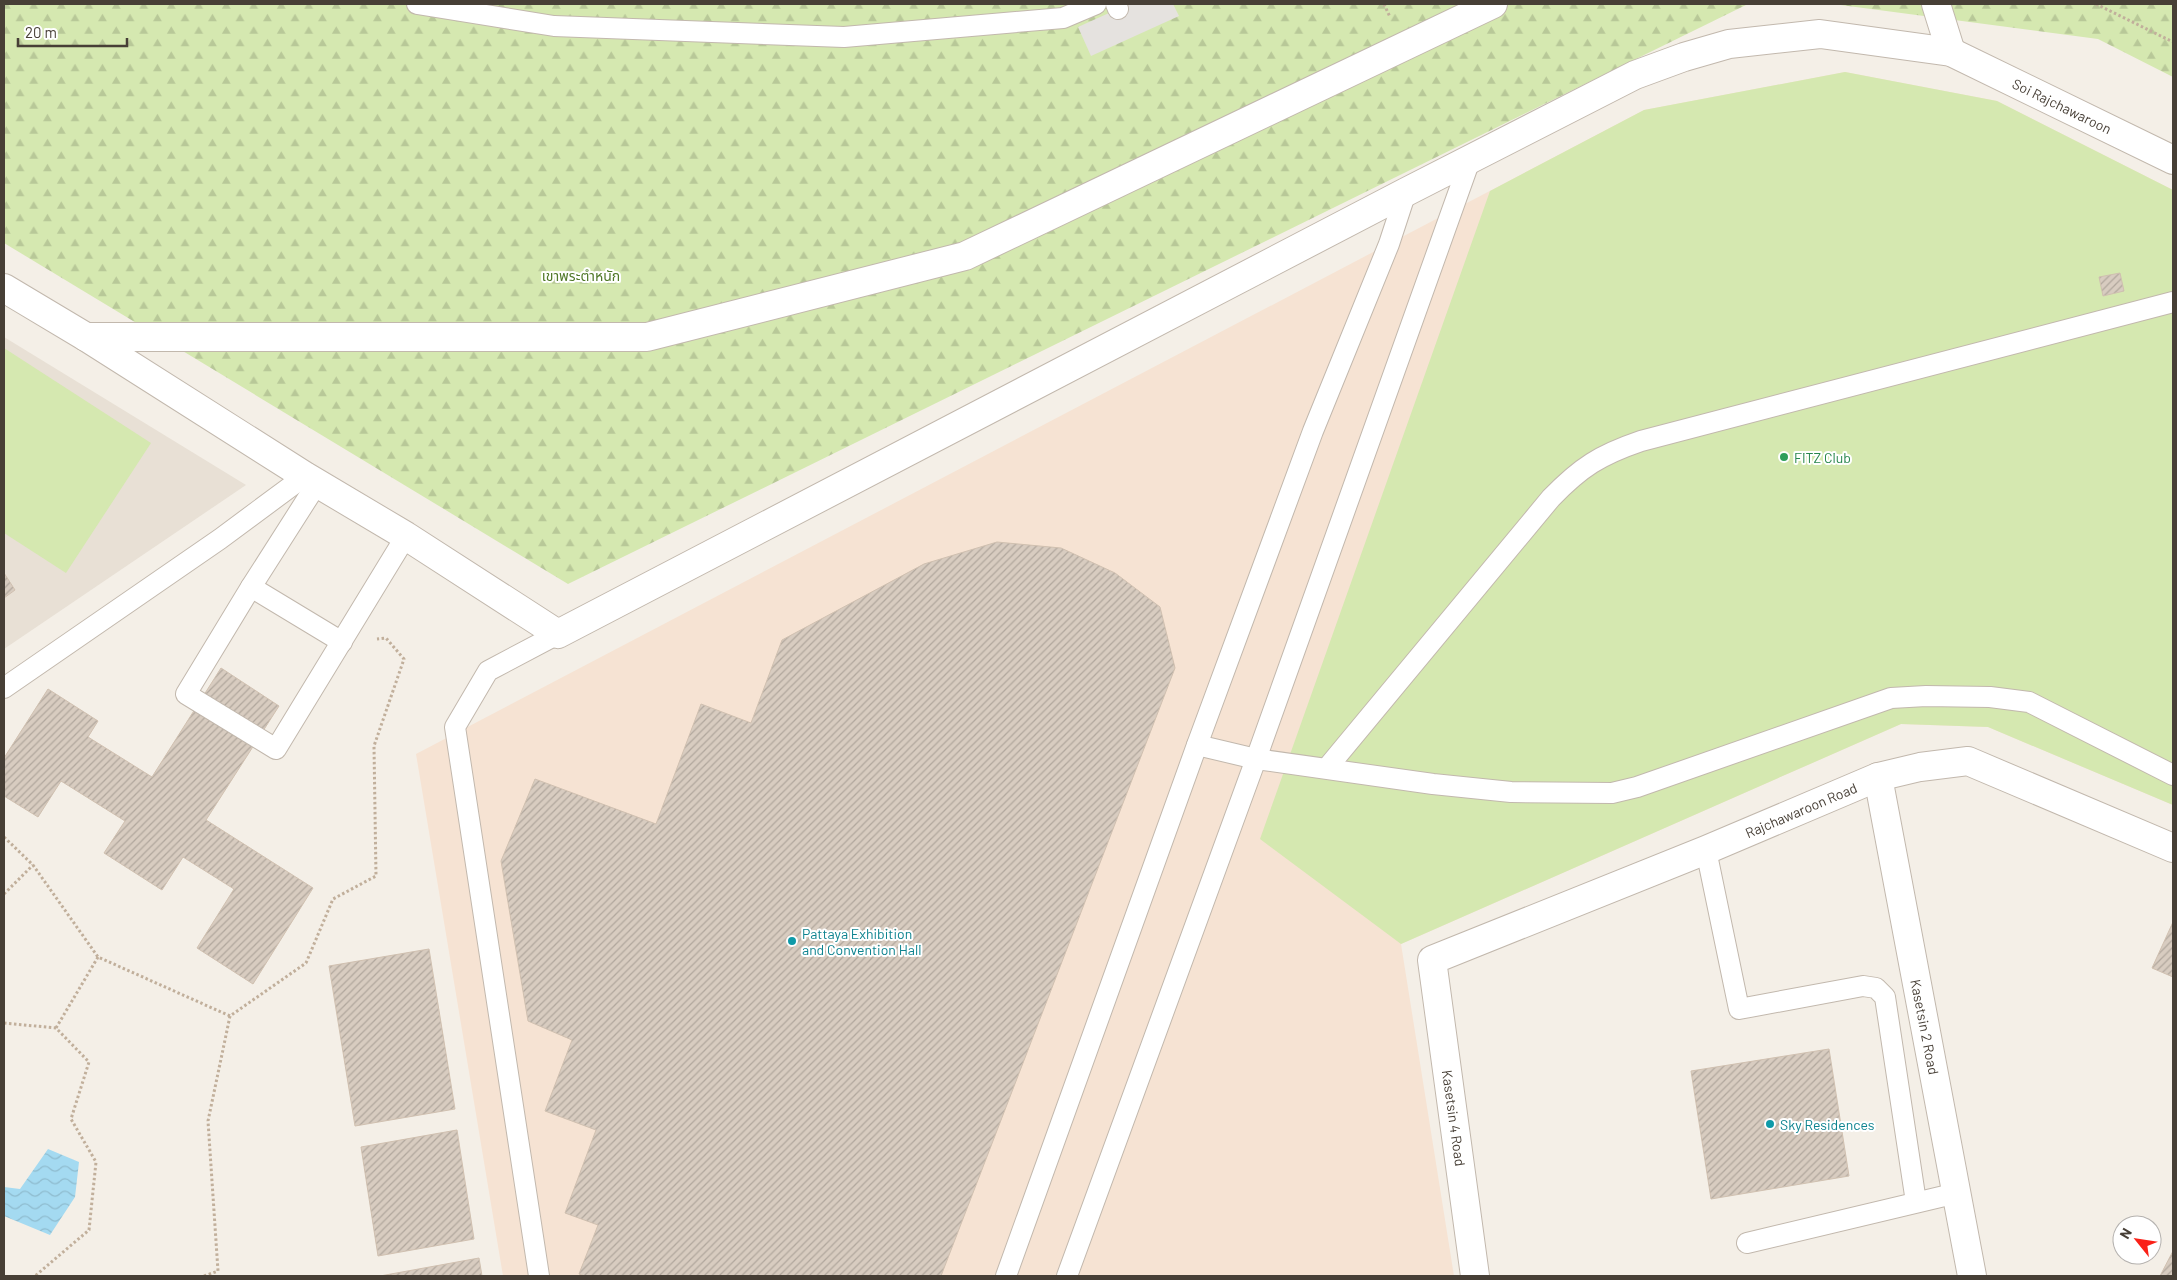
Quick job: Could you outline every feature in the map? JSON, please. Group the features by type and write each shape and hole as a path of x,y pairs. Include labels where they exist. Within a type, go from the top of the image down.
{"street":[{"path":"86,337 647,337 965,256 1493,4"},
{"path":"1936,4 1951,52"},
{"name":"Soi Rajchawaroon","path":"558,634 1406,192 1635,75 1684,57 1729,44 1820,34 1951,52 2173,160"},
{"path":"4,288 406,536 558,634"},
{"name":"Rajchawaroon Road","path":"1432,960 1706,850 1878,778 1920,766 1968,761 2173,848"},
{"name":"Kasetsin 2 Road","path":"1878,778 1972,1276"},
{"name":"Kasetsin 4 Road","path":"1432,960 1475,1276"}],"lane":[{"path":"417,4 554,26 844,37 1063,18 1096,4"},
{"path":"1067,1276 1256,759 1470,160"},
{"path":"1006,1276 1312,432 1389,244 1406,192"},
{"path":"1327,768 1551,498 1572,476 1596,459 1613,450 1641,441 2173,302"},
{"path":"312,479 251,587 186,694 276,749 406,536"},
{"path":"4,688 220,539 312,479"},
{"path":"251,587 342,642"},
{"path":"539,1276 455,727 488,671 558,634"},
{"path":"1197,745 1256,759 1433,784 1511,792 1612,793 1637,787 1891,698 1926,696 1990,697 2029,702 2173,775"},
{"path":"1706,850 1738,1009 1863,986 1876,988 1885,997 1916,1202"},
{"path":"1747,1243 1957,1193"}],"path":[{"path":"2096,4 2173,42"},
{"path":"204,1276 218,1271 208,1121 230,1016 306,963 333,899 376,876 374,746 404,659 386,638 342,642"},
{"path":"4,837 33,864 98,957 230,1016"},
{"path":"4,894 33,864"},
{"path":"56,1028 98,957"},
{"path":"4,1023 56,1028 89,1062 71,1120 96,1162 89,1230 35,1276"}],"shaded area":[{"path":"1129,4 1173,4 1179,16 1091,56 1078,27"},
{"path":"1845,72 1997,101 2173,190 2173,805 1988,727 1901,724 1401,944 1454,1276 503,1276 416,754 1644,110"},
{"path":"4,337 246,485 4,649"}],"green space":[{"name":"เขาพระตำหนัก","path":"4,4 1748,4 568,584 4,243"},
{"path":"1833,4 2173,4 2173,77 2098,39"},
{"name":"FITZ Club","path":"1845,72 1997,101 2173,190 2173,805 1988,727 1901,724 1401,944 1260,839 1490,191 1644,110"},
{"path":"4,348 151,443 66,573 4,533"}],"water":[{"path":"48,1149 79,1162 75,1197 50,1235 4,1216 4,1187 20,1189"}],"building":[{"path":"2120,273 2124,291 2103,296 2099,277"},
{"name":"Pattaya Exhibition and Convention Hall","path":"997,542 1061,548 1115,573 1160,607 1175,668 941,1276 585,1276 579,1274 598,1225 565,1213 596,1130 545,1111 572,1040 528,1021 501,861 535,779 656,824 701,704 751,723 782,640 924,564"},
{"path":"4,573 15,590 4,598"},
{"path":"221,668 279,706 206,820 313,888 253,984 197,948 234,889 183,857 162,890 104,853 125,821 61,781 38,817 4,796 4,758 48,689 98,721 88,737 152,777"},
{"path":"2173,922 2173,977 2152,968"},
{"path":"429,949 455,1109 355,1126 329,966"},
{"name":"Sky Residences","path":"1829,1049 1849,1176 1711,1199 1691,1071"},
{"path":"457,1130 474,1239 378,1256 361,1147"},
{"path":"2173,1251 2173,1276 2160,1276"},
{"path":"479,1258 482,1276 380,1276"}],"place":[{"name":"FITZ Club","path":"1784,457"},
{"name":"Pattaya Exhibition and Convention Hall","path":"792,941"},
{"name":"Sky Residences","path":"1770,1124"}]}
